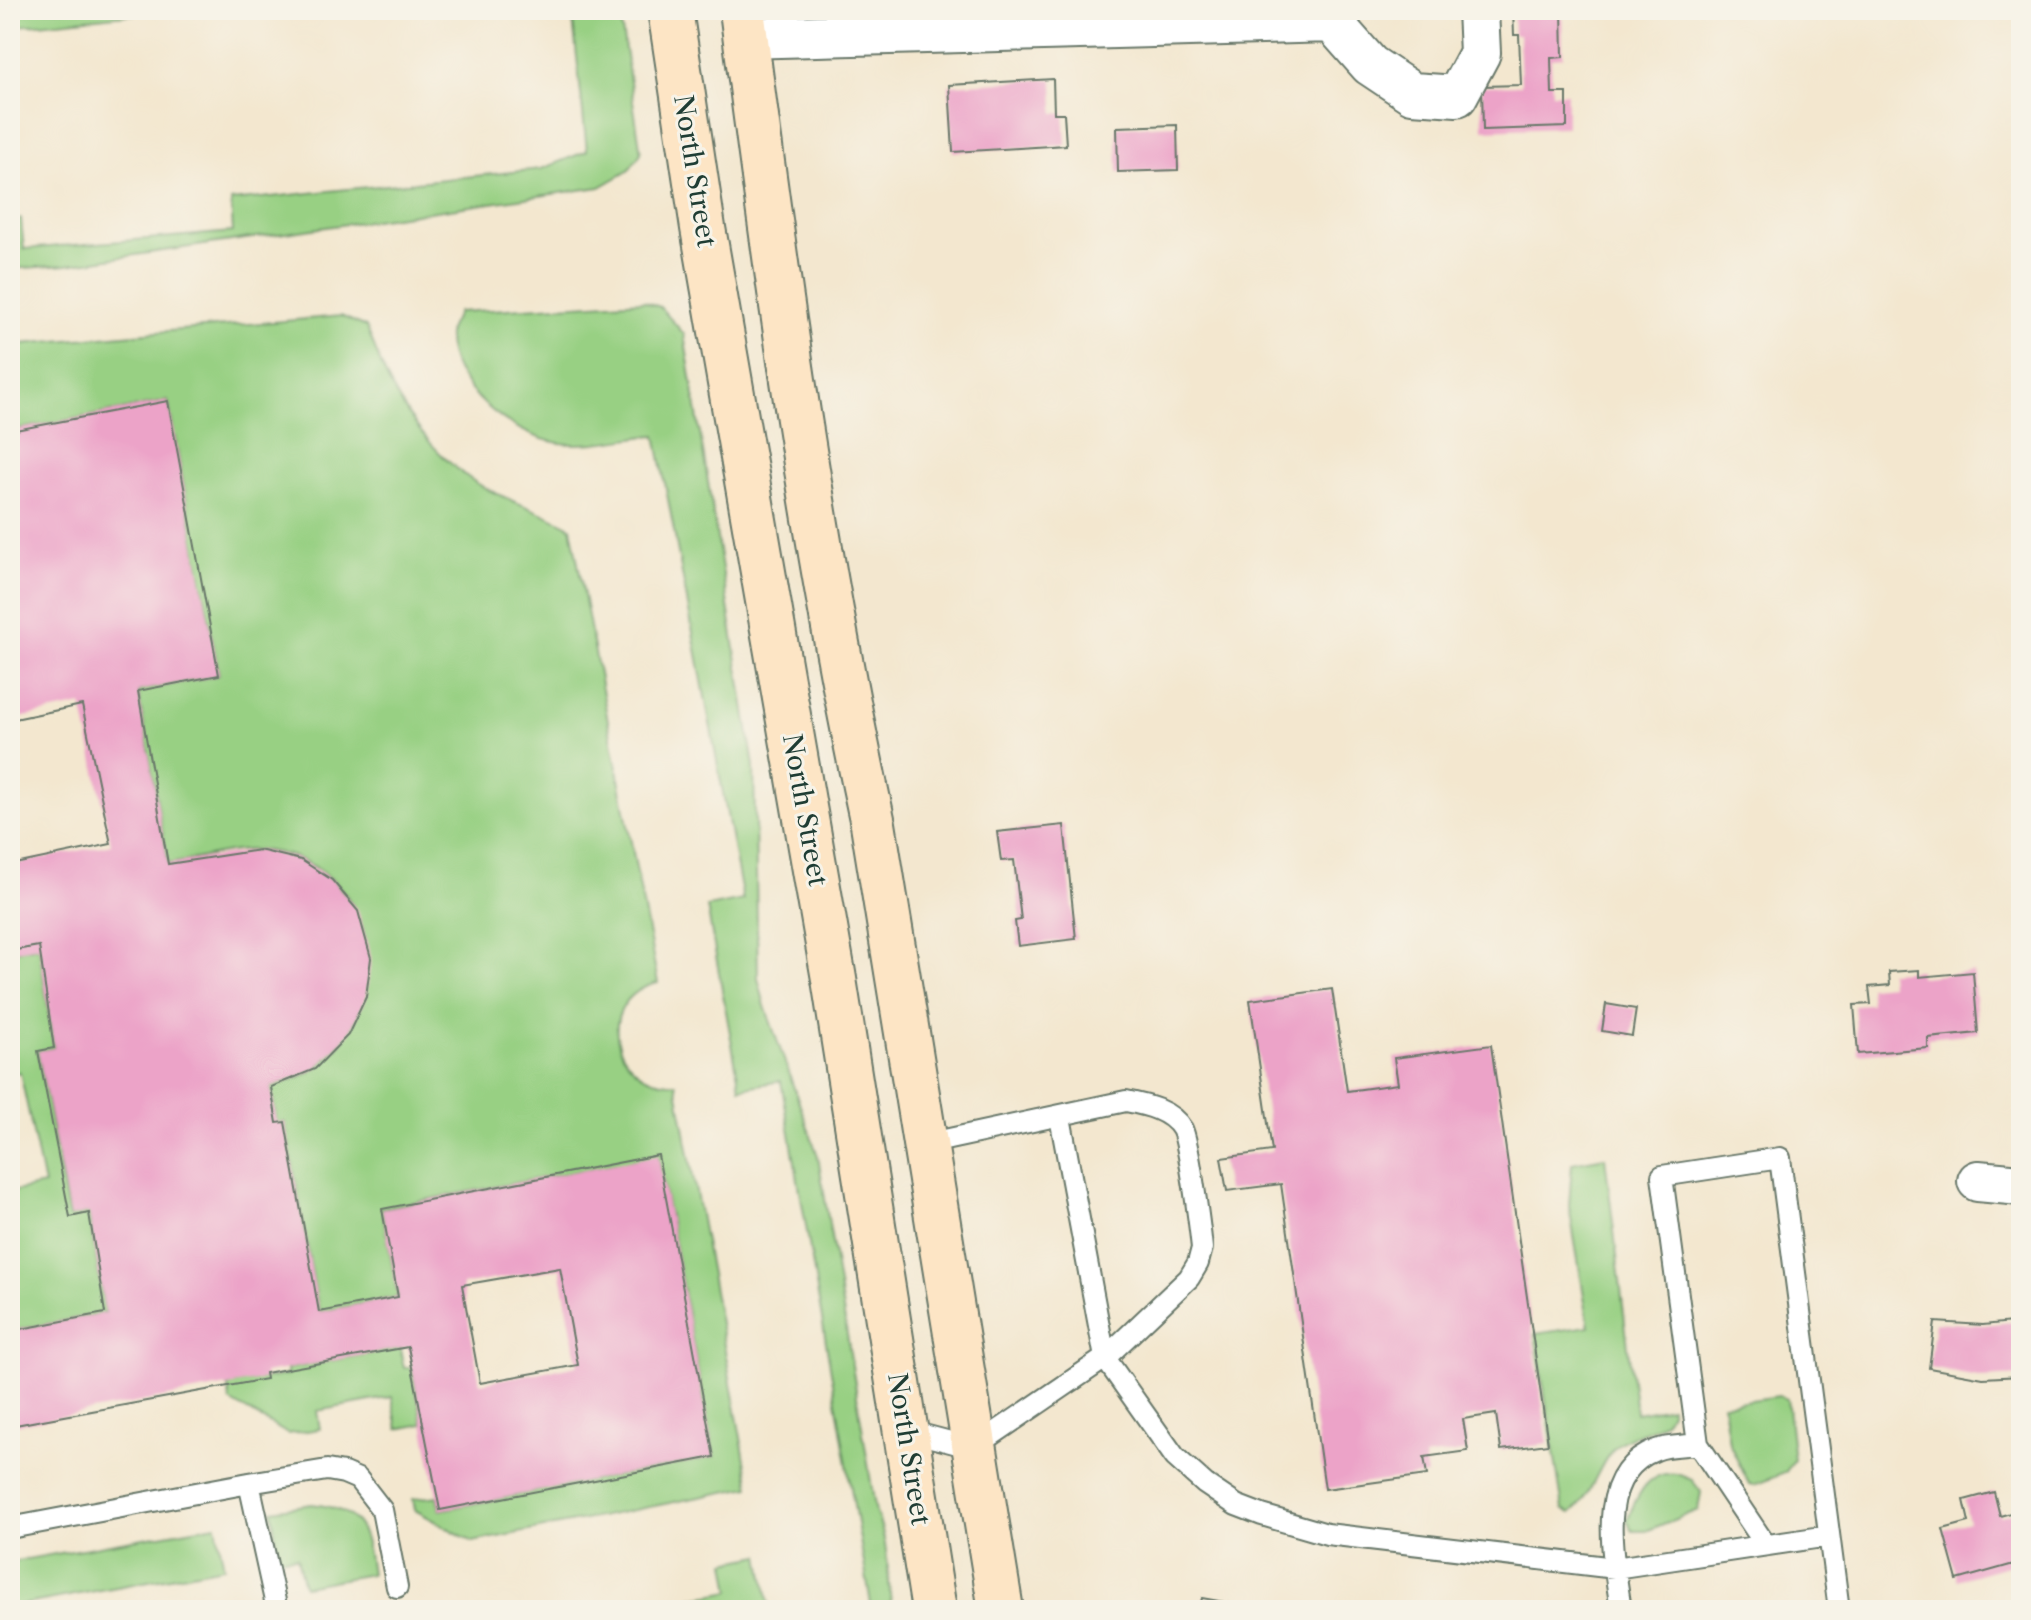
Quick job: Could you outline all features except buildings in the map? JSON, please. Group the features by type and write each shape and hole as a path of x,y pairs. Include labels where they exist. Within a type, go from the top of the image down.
{"main road":[{"name":"North Street","path":"670,10 703,228 834,979 934,1610"},
{"path":"744,24 770,220 843,681 873,824 1001,1610"}],"street":[{"path":"744,24 1337,16 1370,65 1412,93 1457,96 1480,53 1478,10"},
{"path":"1978,1181 2021,1185"}],"lane":[{"path":"905,1430 973,1448 1105,1358 1189,1278 1198,1263 1200,1231 1182,1129 1166,1113 1149,1105 1126,1101 926,1144"},
{"path":"1060,1117 1105,1358 1175,1457 1205,1484 1249,1510 1291,1526 1327,1534 1615,1568 1829,1536"},
{"path":"1765,1544 1698,1444 1662,1176 1780,1158 1839,1610"},
{"path":"1621,1610 1615,1568 1612,1504 1620,1479 1638,1459 1658,1449 1698,1444"},
{"path":"10,1528 327,1470 358,1479 382,1510 397,1587"},
{"path":"249,1483 277,1610"}],"green space":[{"path":"10,10 174,10 10,27"},
{"path":"572,10 619,10 641,153 628,171 600,187 67,265 10,269 10,220 21,219 24,249 233,232 231,201 541,169 587,151"},
{"path":"644,301 660,307 684,334 754,766 758,978 818,1156 876,1513 885,1547 892,1610 872,1610 781,1081 740,1088 707,907 743,900 656,435 583,444 541,439 503,419 486,405 470,389 450,353 448,334 458,312"},
{"path":"341,316 366,327 399,400 420,431 446,459 491,491 571,527 658,983 637,992 624,1005 617,1021 618,1039 624,1056 636,1070 653,1080 676,1083 750,1487 473,1542 415,1510 413,1499 437,1496 440,1510 714,1457 658,1156 382,1208 398,1297 319,1312 285,1122 277,1123 271,1087 316,1068 344,1039 361,1007 368,972 365,937 352,905 330,878 300,859 249,850 168,864 138,691 219,675 168,401 10,431 10,345"},
{"path":"39,946 54,1048 38,1051 69,1217 89,1213 105,1313 10,1331 10,1192 44,1185 20,1072 10,1074 10,952"},
{"path":"1605,1157 1636,1413 1671,1407 1668,1416 1656,1427 1617,1445 1604,1461 1585,1498 1571,1513 1563,1509 1535,1334 1589,1326 1569,1206 1572,1163"},
{"path":"400,1348 404,1368 412,1367 423,1424 398,1429 392,1397 317,1411 320,1429 288,1434 230,1401 228,1385 287,1375 287,1369"},
{"path":"1779,1396 1787,1399 1794,1460 1785,1473 1754,1485 1749,1484 1729,1443 1723,1404"},
{"path":"1677,1474 1692,1480 1701,1492 1698,1510 1646,1531 1633,1531 1627,1520 1644,1487 1658,1476"},
{"path":"312,1504 341,1511 358,1524 366,1545 371,1574 304,1586 297,1557 278,1558 272,1510"},
{"path":"216,1525 224,1567 10,1607 10,1562"},
{"path":"760,1555 770,1610 623,1610 731,1591 726,1562"}]}
